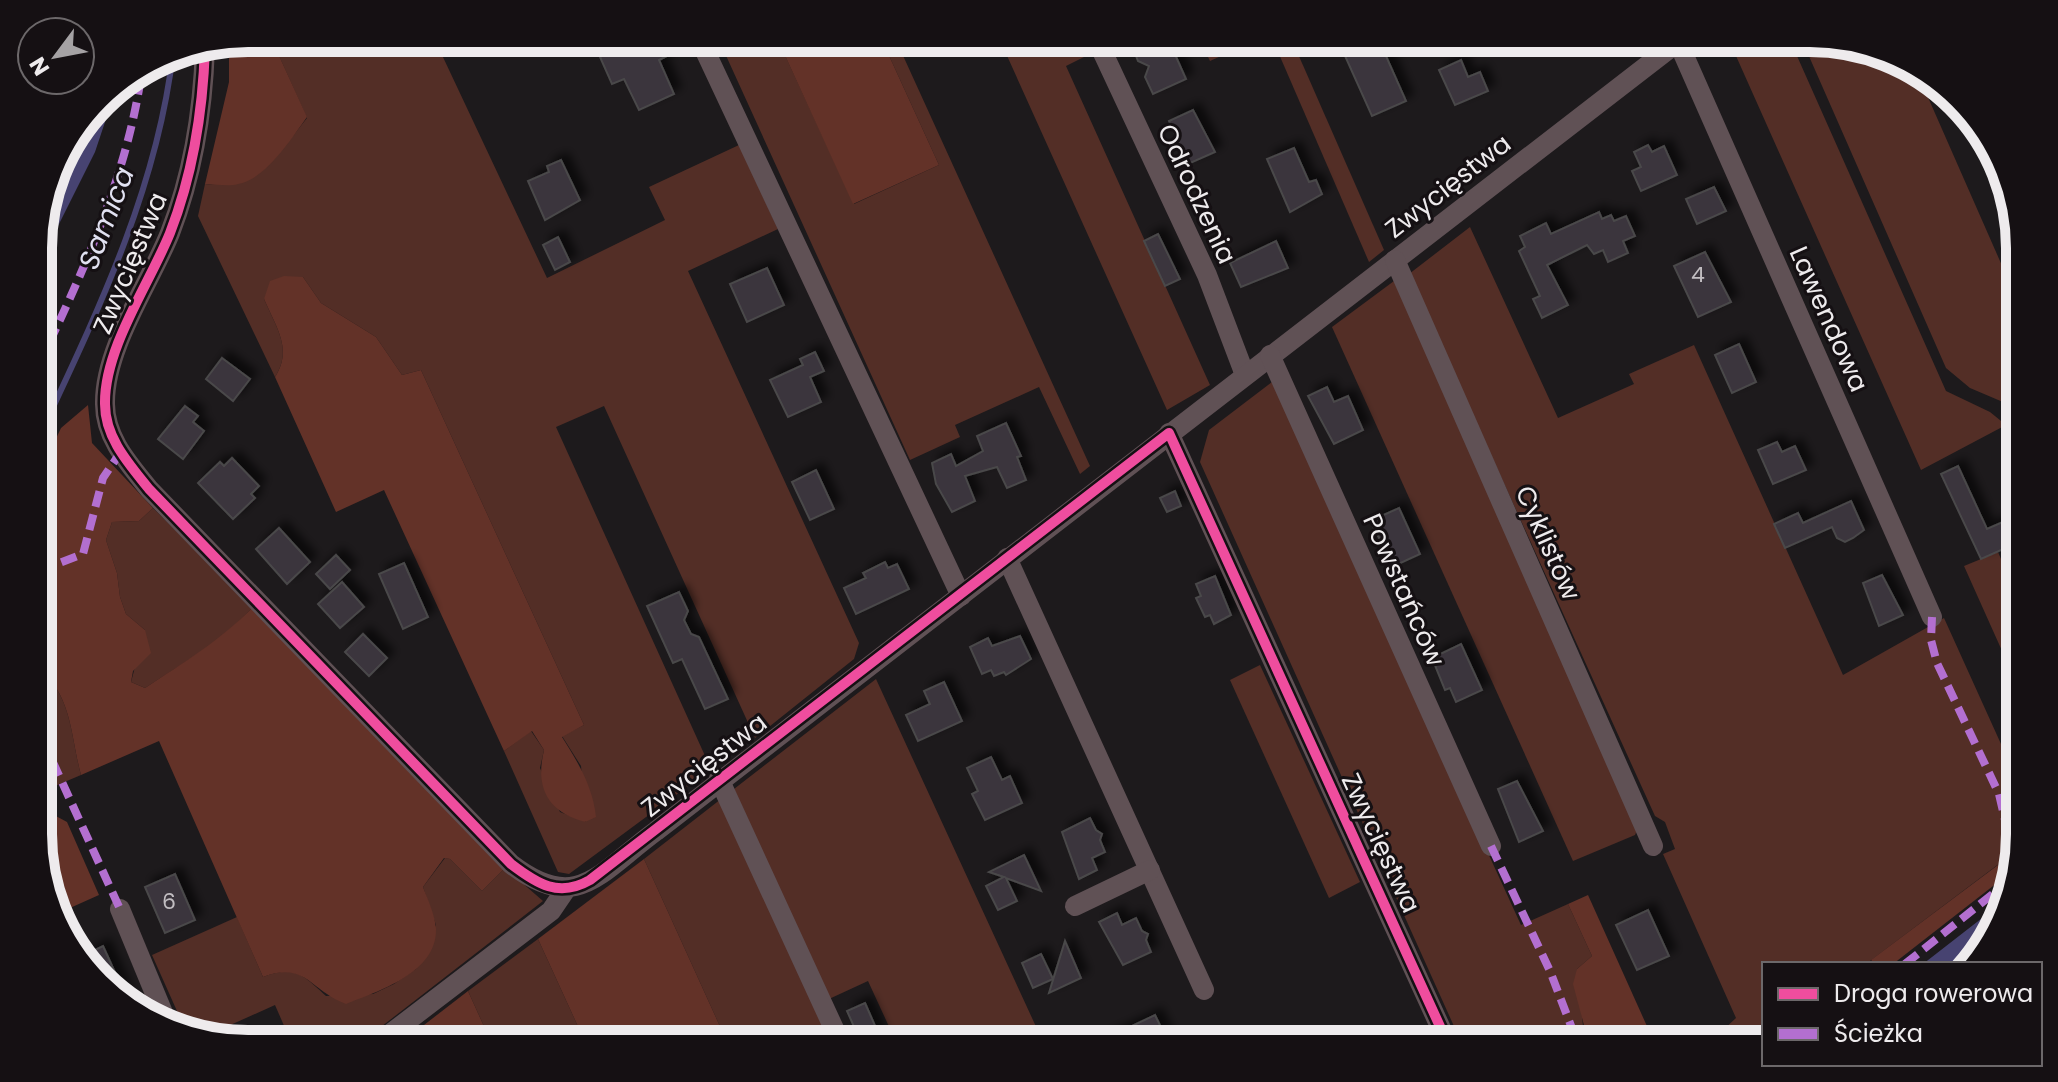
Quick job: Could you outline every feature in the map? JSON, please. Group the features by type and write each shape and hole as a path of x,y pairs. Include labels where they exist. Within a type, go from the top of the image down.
{"street":[{"path":"706,52 961,596"},
{"name":"Odrodzenia","path":"1103,52 1207,275 1245,375"},
{"name":"Zwycięstwa","path":"204,57 197,128 184,192 169,234 116,352 106,387 106,417 111,434 120,453 149,489 511,864 532,880 551,888 566,889 590,880 1664,52"},
{"name":"Lawendowa","path":"1685,52 1932,617"},
{"name":"Cyklistów","path":"1395,260 1653,846"},
{"name":"Powstańców","path":"1270,355 1491,846"},
{"name":"Zwycięstwa","path":"1169,433 1442,1030"},
{"path":"1007,558 1204,990"},
{"path":"719,779 835,1030"},
{"path":"1075,906 1150,870"},
{"name":"Zwycięstwa","path":"395,1030 551,911 566,889"},
{"path":"120,909 162,1010"}],"shaded area":[{"path":"277,52 441,52 547,278 665,220 649,187 739,145 778,229 688,271 859,643 854,659 755,738 604,406 556,427 711,769 569,874 558,872 504,751 531,731 544,750 540,768 560,812 586,822 581,766 562,736 584,725 421,370 402,375 376,337 321,303 303,277 264,299 283,347 283,357 275,377 198,216 205,184 223,184 252,174 276,155 307,118"},
{"path":"277,52 307,117 277,157 258,175 234,185 205,184 229,82 229,53"},
{"path":"724,52 783,52 854,204 939,165 887,52 901,52 1090,466 1080,474 1039,387 955,425 960,437 910,460"},
{"path":"783,52 887,52 939,165 853,204"},
{"path":"1005,52 1092,53 1066,66 1210,385 1167,410"},
{"path":"1206,52 1230,52 1210,61"},
{"path":"1278,52 1297,52 1384,250 1369,262"},
{"path":"1734,52 1795,52 1946,391 1990,412 2006,425 1921,470"},
{"path":"1807,52 1873,62 1897,72 1925,89 2006,275 2006,403 1970,388 1946,368"},
{"path":"109,109 95,152 55,232 52,254 56,209 67,173 85,139"},
{"path":"1470,227 1558,418 1634,384 1629,374 1694,345 1843,675 1944,618 2006,755 2004,860 1869,962 1762,962 1762,1030 1723,1030 1736,1018 1663,854 1675,849 1665,822 1655,816 1409,274"},
{"path":"284,276 303,277 321,303 376,337 402,375 421,370 584,725 562,737 588,785 596,817 585,822 572,818 553,805 541,775 544,750 532,731 504,751 384,490 336,512 275,377 283,357 283,347 264,299 270,281"},
{"path":"1394,281 1639,826 1635,835 1573,861 1332,327"},
{"path":"1272,382 1521,925 1568,904 1592,956 1577,969 1584,1030 1456,1030 1200,462 1209,430"},
{"path":"88,405 92,443 153,508 139,521 112,522 106,540 126,614 145,630 151,653 133,671 131,682 145,688 215,641 253,607 505,868 482,891 450,859 444,858 423,887 436,929 434,944 417,969 404,978 346,1004 307,979 289,972 263,977 159,741 81,775 69,718 52,683 52,447 61,428"},
{"path":"153,508 253,607 224,637 145,688 131,682 145,630 126,614 106,540 112,522 139,521"},
{"path":"1998,552 2006,571 2003,576 2006,582 2006,660 1964,566"},
{"path":"1260,665 1360,882 1329,898 1230,680"},
{"path":"876,679 1038,1030 891,1030 868,981 829,999 734,789"},
{"path":"52,683 69,718 81,775 55,786 52,780"},
{"path":"721,799 828,1030 722,1030 644,859"},
{"path":"52,810 54,815 67,822 99,895 67,909 54,860"},
{"path":"445,858 450,859 482,891 505,868 543,901 377,1030 286,1030 275,1005 223,1028 185,1020 180,1018 152,955 237,917 263,977 291,972 311,982 326,996 373,994 416,969 436,925 423,887"},
{"path":"644,859 722,1030 580,1030 538,939"},
{"path":"2004,861 2000,880 1896,962 1871,960"},
{"path":"1588,895 1649,1030 1585,1030 1573,984 1577,969 1592,956 1568,904"},
{"path":"1990,912 1973,943 1958,962 1926,962"},
{"path":"538,939 580,1030 486,1030 468,991"},
{"path":"468,991 486,1030 426,1030 424,1025"}],"building":[{"path":"611,52 665,52 667,56 659,60 674,94 639,110 624,79 612,84 600,57"},
{"path":"1135,52 1174,52 1186,79 1153,94 1145,77 1149,66 1138,61"},
{"path":"1343,52 1384,52 1406,101 1372,116"},
{"path":"1461,60 1468,77 1480,72 1488,91 1455,105 1439,70"},
{"path":"1193,110 1215,152 1188,164 1169,121"},
{"path":"1648,145 1652,152 1664,146 1677,175 1641,191 1632,171 1641,167 1634,152"},
{"path":"1294,148 1309,182 1316,180 1322,194 1290,212 1267,159"},
{"path":"561,160 580,200 545,220 528,181 549,172 547,166"},
{"path":"1714,187 1726,211 1697,224 1686,199"},
{"path":"1599,212 1602,219 1611,215 1614,221 1626,216 1635,236 1623,241 1628,253 1608,262 1603,250 1594,254 1587,245 1547,265 1568,305 1542,318 1533,299 1540,296 1519,251 1525,247 1520,236 1546,223 1551,234"},
{"path":"1158,234 1180,279 1165,286 1144,241"},
{"path":"558,237 570,262 555,270 543,245"},
{"path":"1276,241 1288,268 1241,287 1230,263"},
{"path":"1705,252 1731,302 1698,317 1674,266"},
{"path":"767,268 784,305 747,322 730,284"},
{"path":"1739,344 1756,382 1732,393 1715,355"},
{"path":"815,352 824,371 810,377 821,402 788,417 770,380 803,365 800,359"},
{"path":"222,358 250,379 233,401 206,379"},
{"path":"1327,387 1334,402 1348,396 1363,430 1334,444 1308,396"},
{"path":"185,406 198,416 193,422 204,431 183,459 158,439"},
{"path":"1006,423 1021,456 1017,457 1026,480 1007,488 997,467 965,476 975,501 952,512 936,484 932,463 951,454 956,466 983,451 977,436"},
{"path":"1777,442 1782,452 1795,446 1806,470 1773,484 1758,450"},
{"path":"232,458 259,486 251,494 255,498 233,519 198,483 220,462 224,466"},
{"path":"1958,466 1987,529 2006,521 2006,548 1981,559 1941,474"},
{"path":"816,470 834,509 810,520 792,482"},
{"path":"1175,491 1181,506 1167,512 1160,498"},
{"path":"1851,501 1864,530 1853,538 1845,542 1837,538 1832,527 1785,548 1774,524 1798,513 1803,523"},
{"path":"1399,508 1420,554 1394,566 1370,521"},
{"path":"279,528 310,562 287,584 256,549"},
{"path":"336,555 350,570 330,589 316,574"},
{"path":"885,562 888,568 897,564 909,589 856,614 844,588 866,578 863,573"},
{"path":"404,563 428,617 403,629 379,574"},
{"path":"1882,575 1903,615 1879,626 1863,583"},
{"path":"1215,576 1231,615 1214,624 1210,615 1205,617 1196,598 1201,596 1196,584"},
{"path":"342,582 364,607 340,628 318,604"},
{"path":"679,592 688,611 684,620 691,634 699,637 728,699 705,709 682,659 673,663 647,606"},
{"path":"363,634 387,658 369,676 345,652"},
{"path":"1020,636 1031,659 1006,675 1004,672 994,676 991,670 982,674 970,647 988,638 992,646"},
{"path":"1461,644 1482,690 1456,702 1450,688 1445,690 1432,658"},
{"path":"944,682 962,721 918,741 906,715 930,704 924,691"},
{"path":"991,757 1002,780 1010,776 1022,803 985,820 972,794 978,791 967,768"},
{"path":"1517,781 1543,831 1519,842 1498,789"},
{"path":"1090,818 1102,834 1100,840 1105,852 1092,858 1097,870 1079,879 1062,832"},
{"path":"1024,855 1041,891 1006,878 1017,901 998,910 986,886 1004,877 989,872"},
{"path":"175,874 195,920 165,933 145,887"},
{"path":"1648,910 1669,956 1637,970 1616,925"},
{"path":"1117,913 1122,925 1136,918 1142,931 1148,934 1146,940 1151,952 1123,965 1099,922"},
{"path":"1065,941 1081,978 1049,993"},
{"path":"103,946 119,982 109,973 91,952"},
{"path":"1041,954 1053,979 1033,988 1022,963"},
{"path":"865,1003 877,1030 856,1030 847,1011"},
{"path":"1155,1015 1162,1030 1123,1030"}],"waterway":[{"name":"Samica","path":"52,409 103,297 139,202 165,104 171,68"}],"marked path":[{"path":"52,336 88,257 115,184 139,85"},
{"path":"52,566 83,554 103,478 120,453"},
{"path":"1932,617 1931,640 1937,663 1999,794 2006,824"},
{"path":"52,760 120,909"},
{"path":"1491,846 1550,971 1573,1030"},
{"path":"1908,962 1998,890"}],"cycle path":[{"path":"204,57 191,165 170,233 112,361 105,404 109,428 120,450 149,489 511,864 539,883 558,888 568,888 590,880 1169,433 1442,1030"}]}
